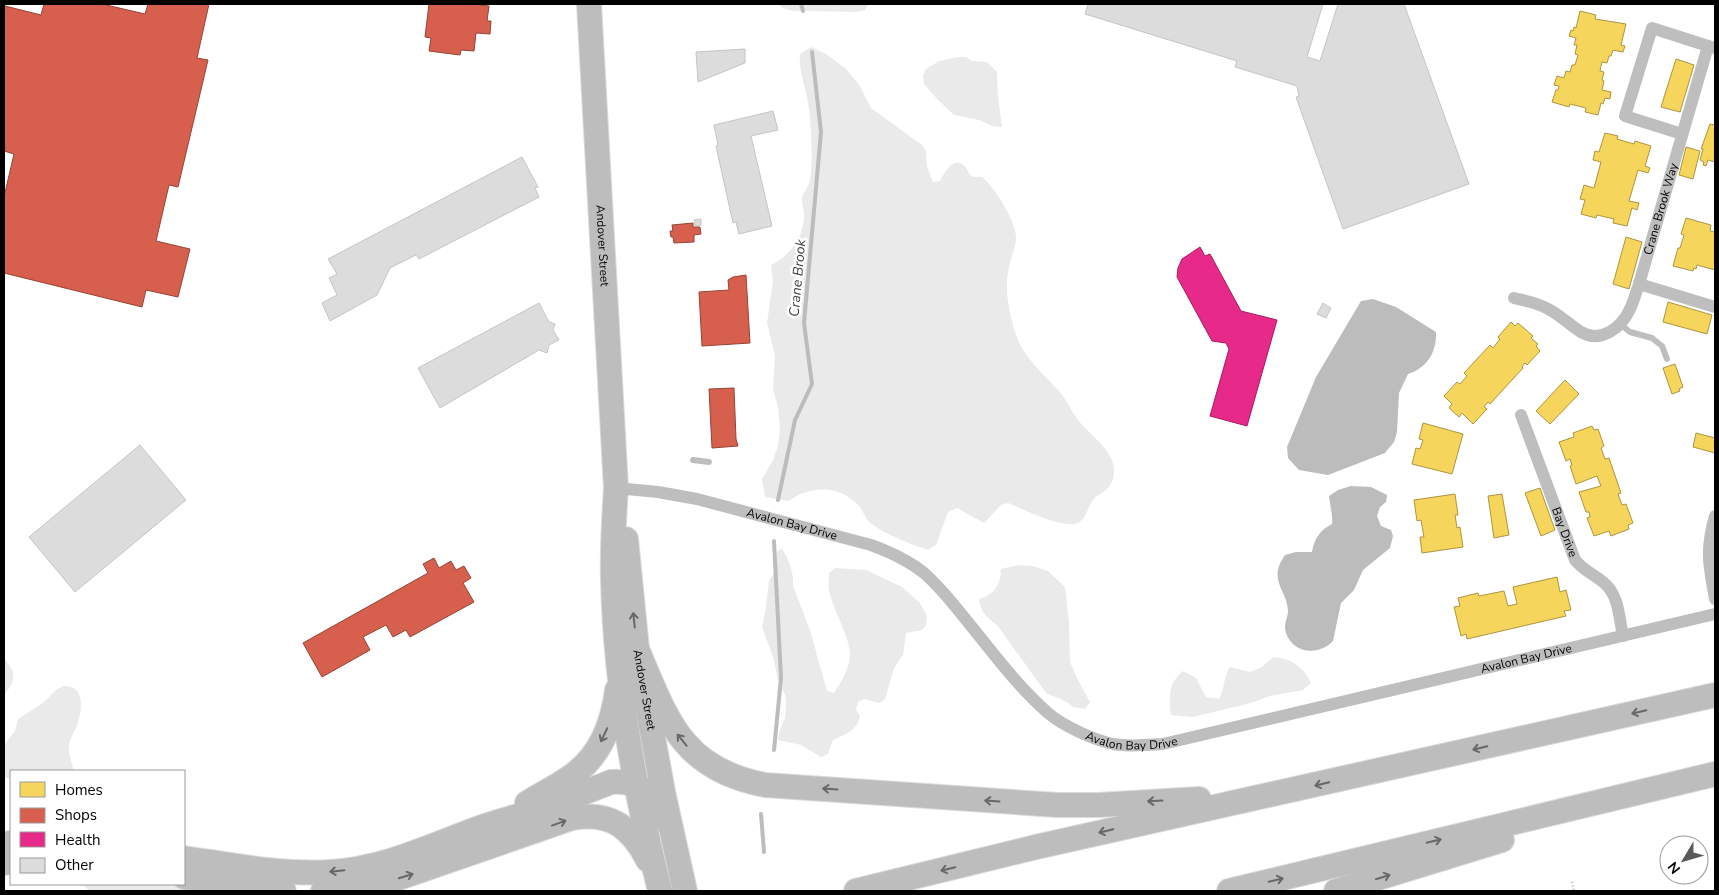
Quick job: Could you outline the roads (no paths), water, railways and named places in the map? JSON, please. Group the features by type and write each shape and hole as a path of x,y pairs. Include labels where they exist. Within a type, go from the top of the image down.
{"highway":[{"name":"Andover Street","path":"589,4 616,488 613,578 620,671 638,785 658,882"},
{"name":"Andover Street","path":"616,488 628,550 637,649 670,826 685,891"},
{"path":"637,649 662,708 672,727 684,743 713,768 747,782 765,785 1058,805 1273,794"},
{"path":"483,827 563,781 589,760 602,741 612,717 620,671"},
{"path":"856,891 1036,847 1715,695"},
{"path":"1229,891 1714,774"},
{"path":"1336,891 1714,774"},
{"path":"185,858 257,869 307,873 331,872 375,865 546,807 611,782 622,781 638,785 649,794 670,826"},
{"path":"324,891 369,886 394,880 572,818 587,815 603,817 618,824 633,836 644,852 658,882"},
{"path":"185,877 284,891"}],"street":[{"name":"Crane Brook Way","path":"1620,324 1630,309 1639,284 1682,134 1711,47 1652,28 1625,116 1682,134"},
{"path":"1639,284 1715,307"},
{"path":"1514,298 1535,303 1550,310 1582,333 1593,337 1604,335 1620,324"},
{"name":"Bay Drive","path":"1521,416 1575,560 1581,568 1610,588 1615,598 1623,636"},
{"name":"Avalon Bay Drive","path":"616,488 658,492 697,499 871,545 893,553 924,573 944,593 1016,681 1050,715 1090,737 1114,744 1139,746 1163,744 1715,614"},
{"path":"1715,516 1709,542 1708,557 1715,599"}],"lane":[{"path":"1620,324 1630,332 1652,338 1662,346 1667,359"},
{"path":"693,460 709,462"}],"waterway":[{"name":"Crane Brook","path":"801,4 803,11"},
{"name":"Crane Brook","path":"778,500 795,420 812,384 804,323 821,132 812,52"},
{"name":"Crane Brook","path":"774,541 781,678 774,750"},
{"name":"Crane Brook","path":"761,814 764,852"}]}
